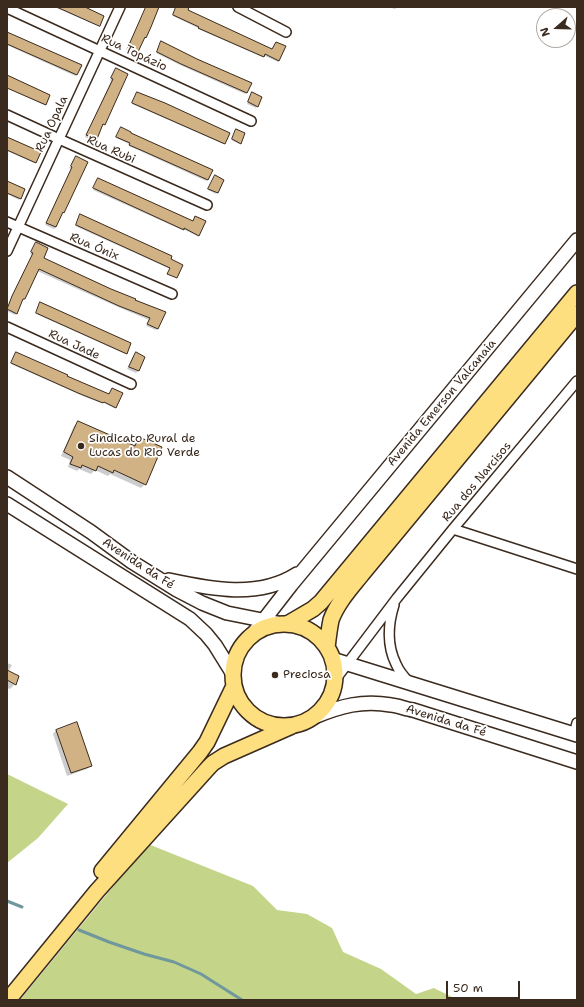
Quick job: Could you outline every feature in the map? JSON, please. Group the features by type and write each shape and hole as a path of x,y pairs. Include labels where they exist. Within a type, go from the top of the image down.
{"main road":[{"name":"Avenida Emerson Valcanaia","path":"253,634 577,240"},
{"path":"292,726 280,726 267,723 255,717 245,708 238,698 234,680 235,659 242,645 253,634 266,627 285,623 313,609 320,602 577,293"},
{"path":"330,654 329,631 332,619 339,604 362,574 577,314"},
{"name":"Avenida da Fé","path":"7,477 91,532 155,577 202,603 227,613 285,623"},
{"name":"Avenida da Fé","path":"7,504 190,619 215,645 234,680"},
{"path":"155,577 210,588 253,590 268,587 284,581 308,566"},
{"path":"8,1000 97,891 213,763 224,756 314,717 324,707 332,694 335,680 334,666 330,654 322,640 310,631 285,623"},
{"path":"330,654 347,664 411,684 576,731"},
{"path":"7,986 200,752 207,742 234,680"},
{"name":"Avenida da Fé","path":"314,717 337,708 354,704 373,703 392,705 413,710 577,762"}],"street":[{"name":"Rua Opala","path":"7,251 120,7"},
{"path":"238,7 286,32"},
{"name":"Rua Topázio","path":"7,8 251,121"},
{"name":"Rua Rubi","path":"7,115 207,205"},
{"name":"Rua Ónix","path":"7,222 172,294"},
{"name":"Rua Jade","path":"7,327 131,384"},
{"name":"Rua dos Narcisos","path":"335,680 397,598 577,381"},
{"path":"453,529 577,569"},
{"name":"Rua dos Narcisos","path":"397,598 391,619 390,643 396,666 411,684"}],"green space":[{"path":"7,774 68,804 38,838 7,863"},
{"path":"148,844 253,886 277,910 307,914 332,928 343,952 381,969 416,994 434,988 458,1000 20,1000"}],"building":[{"path":"57,7 85,7 104,16 100,26"},
{"path":"146,7 159,7 146,38 145,37 138,52 128,48"},
{"path":"176,7 189,7 188,10 272,49 276,42 286,46 279,61 265,54 264,57 198,28 199,27 173,15"},
{"path":"7,32 82,65 77,75 7,44"},
{"path":"161,41 197,59 252,83 247,93 157,52"},
{"path":"116,68 128,74 97,139 86,135 113,79 111,78"},
{"path":"7,75 50,95 46,105 7,88"},
{"path":"137,92 165,103 230,133 225,144 132,103"},
{"path":"252,92 262,97 258,107 248,102"},
{"path":"121,127 131,133 213,170 208,180 129,145 130,143 116,137"},
{"path":"236,129 245,133 241,144 232,139"},
{"path":"7,137 41,152 36,163 7,150"},
{"path":"76,156 88,162 56,227 46,223"},
{"path":"215,175 224,180 218,193 208,189"},
{"path":"98,178 193,221 195,216 206,221 199,236 93,188"},
{"path":"7,181 25,189 21,199 7,193"},
{"path":"80,214 172,256 171,259 183,265 177,278 167,274 170,268 76,225"},
{"path":"36,242 48,248 44,258 136,299 135,300 166,312 158,329 147,324 150,318 119,306 39,269 17,314 7,309 33,253 31,252"},
{"path":"40,302 131,343 127,354 36,313"},
{"path":"16,352 109,394 112,388 123,393 116,408 11,363"},
{"path":"136,352 145,357 139,371 129,367"},
{"path":"78,421 135,446 139,437 162,447 146,485 114,470 113,473 98,466 96,471 82,465 81,468 70,464 73,457 64,452"},
{"path":"7,670 19,676 16,685 7,680"},
{"path":"77,722 92,766 71,773 56,730"}],"waterway":[{"path":"7,901 22,907"},
{"path":"79,930 144,954 174,962 201,974 242,1000"}],"place":[{"name":"Sindicato Rural de Lucas do Rio Verde","path":"81,446"},
{"name":"Preciosa","path":"275,675"}]}
